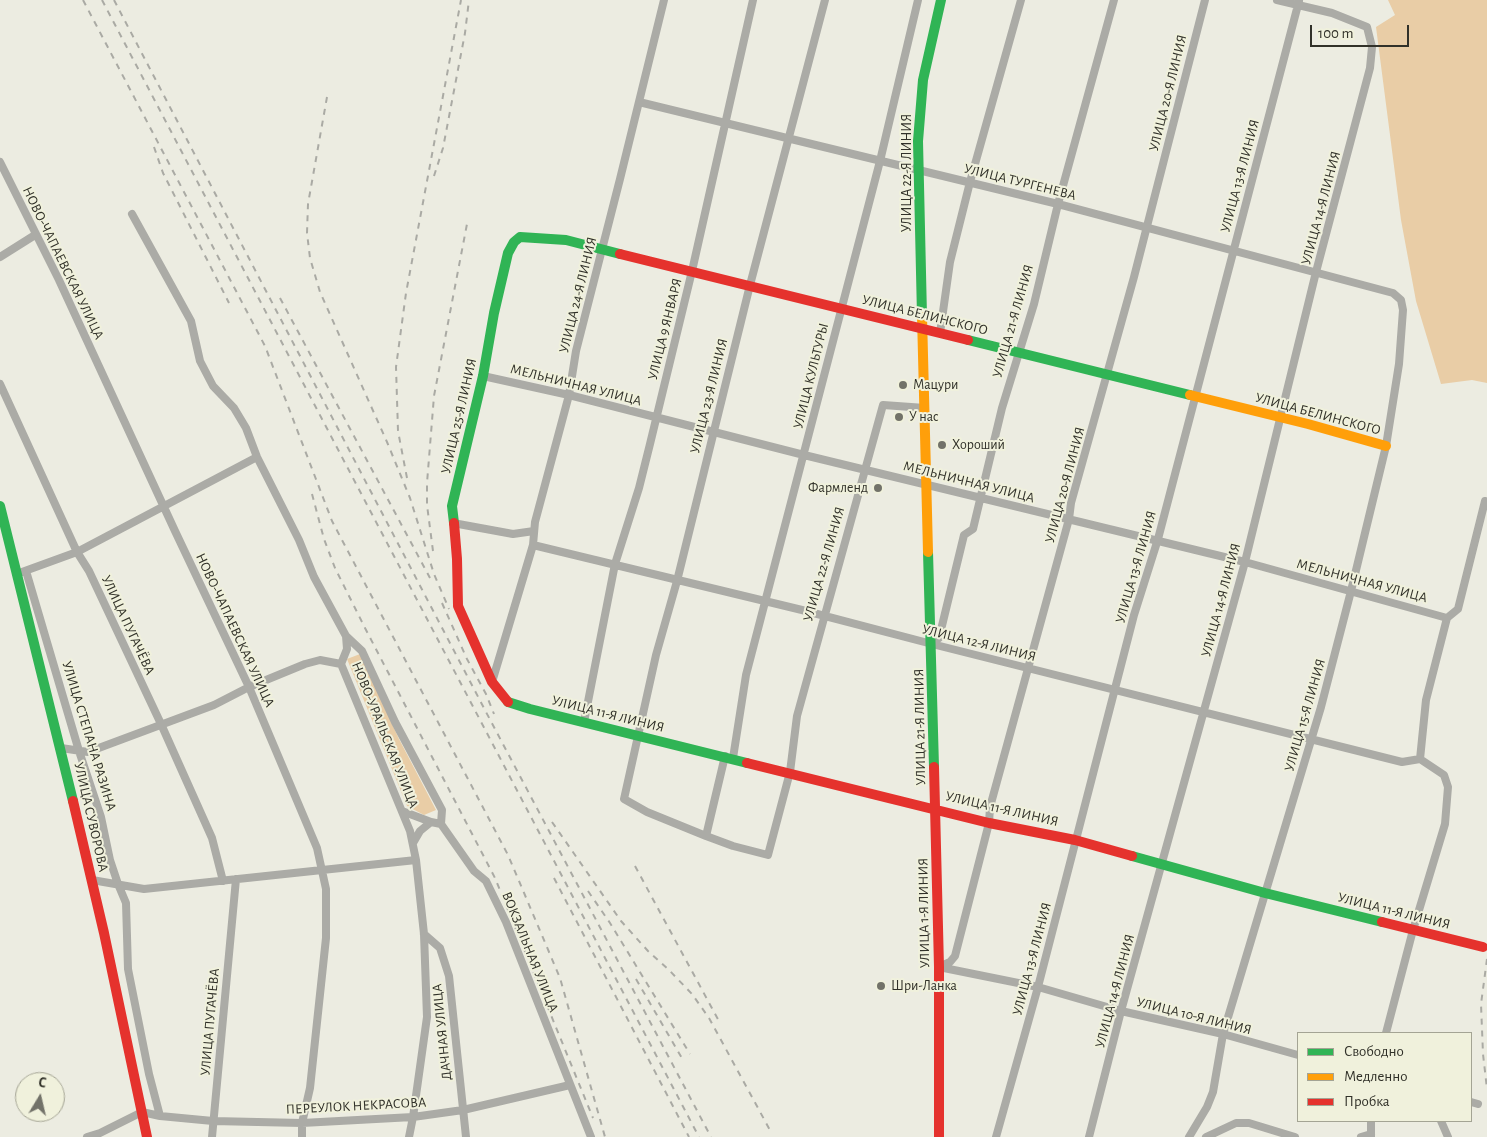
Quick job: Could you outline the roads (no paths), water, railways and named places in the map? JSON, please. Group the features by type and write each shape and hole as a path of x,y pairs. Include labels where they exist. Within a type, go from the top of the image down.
{"street":[{"name":"УЛИЦА 24-Я ЛИНИЯ","path":"492,682 533,545 535,522 569,394 576,352 664,0"},
{"name":"УЛИЦА 9 ЯНВАРЯ","path":"584,722 615,564 639,488 692,271 753,0"},
{"name":"УЛИЦА 23-Я ЛИНИЯ","path":"706,836 647,812 624,799 656,655 677,581 787,139 825,0"},
{"name":"УЛИЦА КУЛЬТУРЫ","path":"706,836 729,757 746,676 880,161 918,0"},
{"name":"УЛИЦА 22-Я ЛИНИЯ","path":"928,484 918,141 923,80 941,0"},
{"path":"940,333 950,262 970,182 1021,0"},
{"name":"УЛИЦА 21-Я ЛИНИЯ","path":"932,644 939,638 964,535 973,529 1002,408 1034,304 1058,204 1114,0"},
{"name":"УЛИЦА 20-Я ЛИНИЯ","path":"939,967 950,962 955,956 989,823 990,807 1147,228 1205,0"},
{"path":"1277,0 1298,2"},
{"name":"УЛИЦА 14-Я ЛИНИЯ","path":"1089,1137 1121,1011 1245,562 1316,272 1370,68 1372,47 1367,27 1298,2"},
{"name":"УЛИЦА 13-Я ЛИНИЯ","path":"996,1137 1038,987 1134,615 1157,542 1298,2"},
{"name":"УЛИЦА ТУРГЕНЕВА","path":"639,102 1058,204 1393,293"},
{"name":"НОВО-ЧАПАЕВСКАЯ УЛИЦА","path":"0,162 59,280 163,506 249,686 317,848 326,889 326,938 310,1088 302,1123 302,1137"},
{"path":"132,214 191,321 200,361 213,386 234,408 246,428 257,457 299,540 314,577 346,636 362,651 394,722 442,810 441,824 402,811"},
{"path":"0,257 35,235"},
{"name":"УЛИЦА 25-Я ЛИНИЯ","path":"492,682 458,606 457,559 452,506 483,376 494,313 508,253 514,242 525,237 558,240 602,249"},
{"name":"УЛИЦА БЕЛИНСКОГО","path":"602,249 1281,417 1386,446"},
{"name":"УЛИЦА 15-Я ЛИНИЯ","path":"1189,1137 1207,1107 1213,1092 1223,1034 1321,707 1351,591 1386,446 1399,364 1403,310 1401,300 1393,293"},
{"name":"МЕЛЬНИЧНАЯ УЛИЦА","path":"483,376 569,394 656,418 864,470 1245,562 1448,618"},
{"name":"УЛИЦА ПУГАЧЁВА","path":"0,384 161,724 212,838 223,881"},
{"name":"УЛИЦА 22-Я ЛИНИЯ","path":"706,836 768,855 790,772 797,716 883,405 925,408"},
{"path":"22,572 78,552 257,457"},
{"name":"УЛИЦА 21-Я ЛИНИЯ","path":"928,484 935,808"},
{"path":"1386,1032 1413,930 1445,824 1448,787 1444,775 1420,759 1426,700 1448,618 1458,609 1485,501"},
{"name":"УЛИЦА СУВОРОВА","path":"0,506 22,572 92,880 147,1137"},
{"path":"453,523 513,534 534,532"},
{"name":"УЛИЦА 12-Я ЛИНИЯ","path":"533,545 1115,689 1310,740 1402,762 1420,759"},
{"name":"УЛИЦА СТЕПАНА РАЗИНА","path":"22,572 101,817 110,860 126,903 128,969 149,1074 160,1116"},
{"name":"НОВО-УРАЛЬСКАЯ УЛИЦА","path":"346,636 347,648 341,664 410,831 416,860 424,934 427,1017 409,1137"},
{"path":"61,748 88,752 214,704 249,686 305,664 320,660 341,664"},
{"name":"УЛИЦА 11-Я ЛИНИЯ","path":"492,682 506,701 530,708 989,823 1075,840 1265,893 1483,947"},
{"name":"УЛИЦА 1-Я ЛИНИЯ","path":"935,808 939,967 939,1137"},
{"path":"413,842 420,831 431,822"},
{"name":"ВОКЗАЛЬНАЯ УЛИЦА","path":"441,824 474,871 486,881 506,922 591,1137"},
{"path":"92,880 118,884 127,888 144,889 416,860"},
{"name":"УЛИЦА ПУГАЧЁВА","path":"212,1137 236,880"},
{"name":"ДАЧНАЯ УЛИЦА","path":"424,934 440,948 447,969 466,1137"},
{"name":"УЛИЦА 10-Я ЛИНИЯ","path":"939,967 1038,987 1121,1011 1223,1034 1297,1055"},
{"name":"ПЕРЕУЛОК НЕКРАСОВА","path":"142,1112 160,1116 213,1121 302,1123 413,1118 463,1110 570,1085"},
{"path":"87,1137 100,1133 142,1112"},
{"path":"1361,1137 1371,1136 1370,1122"},
{"path":"1441,1122 1448,1137"},
{"path":"1206,1137 1236,1123 1249,1123 1295,1137"},
{"path":"1260,1127 1265,1137"}],"railway":[{"path":"83,0 265,346 332,521 508,855 560,978 605,1137"},
{"path":"102,0 699,1137"},
{"path":"114,0 486,712 711,1137"},
{"path":"407,478 398,431 396,367 406,293 461,0"},
{"path":"434,176 443,148 465,33 469,0"},
{"path":"327,97 308,204 307,233 310,258 320,292 410,498 434,574 449,609"},
{"path":"154,147 163,173 229,303"},
{"path":"433,551 427,505 427,483 434,396 467,224"},
{"path":"280,298 430,578"},
{"path":"312,494 324,539 335,568 495,878 593,1118"},
{"path":"442,603 494,714"},
{"path":"552,822 621,921 648,951 692,994 709,1018 771,1132"},
{"path":"635,866 720,1023"},
{"path":"554,878 689,1137"},
{"path":"588,891 610,923 690,1054"},
{"path":"1487,959 1481,1004 1483,1054 1487,1089"},
{"path":"636,979 683,1060"}],"place":[{"name":"Мацури","path":"903,385"},
{"name":"У нас","path":"899,417"},
{"name":"Хороший","path":"942,445"},
{"name":"Фармленд","path":"878,488"},
{"name":"Шри-Ланка","path":"881,986"}]}
